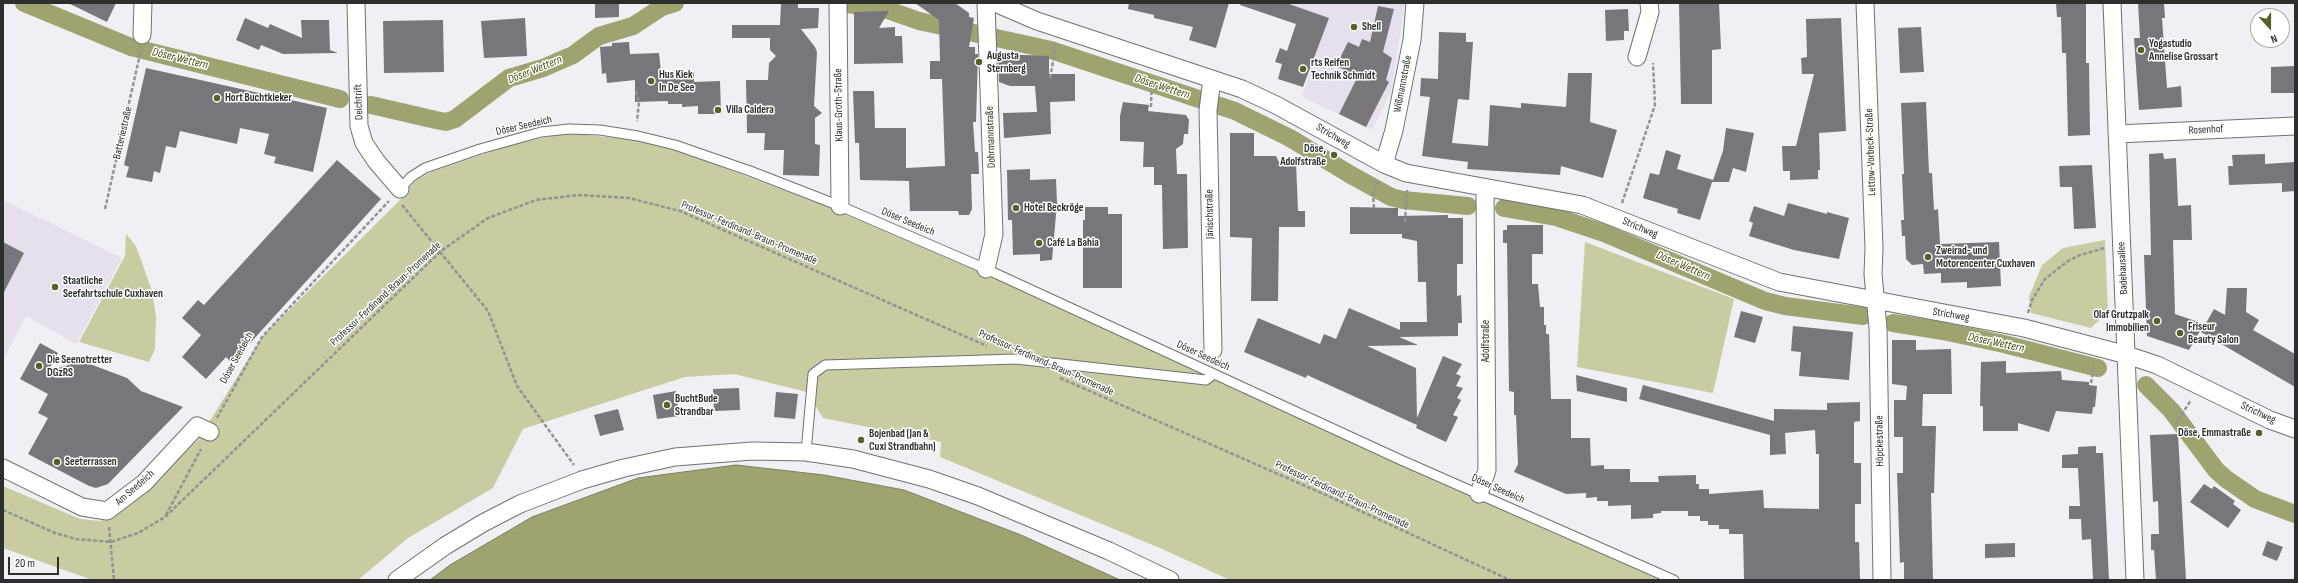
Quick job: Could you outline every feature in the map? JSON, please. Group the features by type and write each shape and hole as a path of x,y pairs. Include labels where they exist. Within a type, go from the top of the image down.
{"street":[{"path":"142,36 143,3"},
{"name":"Deichtrift","path":"356,3 360,126 364,142 397,192"},
{"name":"Dohrmannstraße","path":"986,3 994,234 986,269"},
{"name":"Strichweg","path":"995,3 1037,21 1242,89 1271,102 1384,164 1409,174 1582,205 1756,275 1779,282 2024,328 2127,355 2157,365 2270,420 2295,429"},
{"name":"Wißmannstraße","path":"1384,164 1394,130 1412,40 1415,3"},
{"path":"1645,58 1650,12 1649,3"},
{"name":"Lettow-Vorbeck-Straße","path":"1865,3 1874,274 1877,301"},
{"name":"Badehausallee","path":"2112,3 2135,580"},
{"name":"Klaus-Groth-Straße","path":"838,5 840,206"},
{"name":"Jänischstraße","path":"1212,79 1208,103 1213,350"},
{"name":"Rosenhof","path":"2117,134 2295,126"},
{"name":"Adolfstraße","path":"1479,494 1487,470 1485,188"},
{"name":"Höpckestraße","path":"1877,301 1882,580"},
{"name":"Am Seedeich","path":"3,468 82,507 107,511 144,483 197,426 210,432"},
{"path":"397,580 445,546 483,523 520,504 582,480 653,461 700,454 752,451 806,452 853,459 943,484 978,496 1109,551 1170,580"}],"lane":[{"name":"Döser Seedeich","path":"397,192 411,177 425,168 480,149 541,132 569,129 600,130 638,136 675,145 750,171 840,206 986,269 1479,494 1674,580"},
{"path":"806,452 813,374 825,365 1016,359 1206,380 1214,374"}],"path":[{"path":"1050,78 1052,58 1056,46"},
{"name":"Batteriestraße","path":"105,209 141,58"},
{"path":"1617,218 1655,105 1645,58"},
{"path":"1151,77 1151,107"},
{"path":"636,90 638,102 636,122"},
{"path":"1374,208 1373,194 1378,184"},
{"path":"397,192 488,311 517,386 571,459 582,480"},
{"name":"Döser Seedeich","path":"165,517 262,337 397,192"},
{"path":"1405,222 1407,192"},
{"name":"Professor-Ferdinand-Braun-Promenade","path":"3,510 55,533 76,540 111,542 138,533 165,517 441,251 488,218 536,200 579,195 629,198 680,211 1016,359"},
{"path":"2024,328 2032,300 2045,279 2068,261 2080,255 2122,245"},
{"path":"2091,383 2094,361"},
{"name":"Professor-Ferdinand-Braun-Promenade","path":"1052,375 1328,496 1510,580"},
{"path":"2175,425 2182,415"},
{"path":"111,538 114,580"}],"shaded area":[{"path":"1264,3 1405,3 1391,92 1372,130 1302,97 1317,50 1290,41 1296,24 1263,13"},
{"path":"567,133 635,140 674,149 828,207 984,274 1542,528 1663,580 1230,580 1160,548 940,457 941,442 823,418 807,392 734,374 685,377 523,429 493,488 408,538 358,580 92,580 3,548 3,486 80,519 100,521 106,518 198,440 262,337 403,197 414,182 431,172 513,144"},
{"name":"Staatliche Seefahrtschule Cuxhaven","path":"3,200 122,258 76,344 26,316 3,360"},
{"path":"126,234 136,246 152,291 156,317 155,349 149,362 79,342 125,256"},
{"path":"2105,240 2108,312 2091,328 2031,313 2029,297 2042,265 2063,248"},
{"path":"1585,242 1734,299 1713,393 1577,367"},
{"path":"736,465 824,475 904,490 1021,535 1120,580 430,580 450,565 532,517 638,478"}],"building":[{"path":"68,3 116,3 107,22"},
{"path":"595,3 619,3 619,17 595,18"},
{"path":"781,3 798,3 798,8 819,8 818,28 801,29 815,47 817,52 814,106 822,113 815,118 815,144 820,145 819,176 783,175 784,150 764,150 765,133 747,133 746,80 768,80 769,63 776,56 770,50 770,38 732,38 732,25 780,25"},
{"path":"915,3 955,3 969,13 969,17 974,18 969,47 975,47 975,54 978,54 976,122 973,122 975,152 978,152 979,174 971,174 972,209 969,215 959,215 958,211 910,211 909,181 860,180 859,143 855,143 853,91 874,91 875,128 906,128 906,168 945,166 942,79 930,79 930,61 940,61 939,20"},
{"path":"1129,3 1229,3 1216,48 1189,40 1193,27 1154,18 1154,15 1128,9"},
{"path":"1241,3 1286,3 1329,18 1303,87 1278,79 1282,64 1275,62 1280,48 1287,51 1296,24 1240,5"},
{"path":"1679,3 1719,3 1721,49 1712,50 1712,104 1681,104"},
{"path":"2056,3 2086,3 2086,63 2089,63 2090,135 2068,136 2066,53 2062,53 2061,17 2057,17"},
{"path":"2138,3 2164,3 2165,18 2162,18 2167,88 2181,86 2182,107 2139,110 2134,38 2140,38"},
{"path":"1378,6 1394,9 1383,52 1392,58 1386,80 1389,82 1366,127 1339,114 1358,76 1336,66 1348,42 1359,47 1362,39 1370,42"},
{"path":"1628,9 1629,31 1624,31 1624,40 1606,41 1605,10"},
{"path":"889,11 879,28 895,27 895,36 902,36 903,63 854,64 854,12"},
{"path":"245,18 268,28 270,24 302,38 301,20 329,20 330,50 338,53 283,54 261,45 259,50 236,40"},
{"path":"525,18 527,56 484,58 481,21"},
{"path":"1841,18 1846,131 1819,133 1820,170 1818,170 1818,179 1790,180 1790,171 1783,171 1782,146 1796,146 1814,74 1802,74 1801,58 1807,57 1806,19"},
{"path":"443,20 444,72 384,73 383,21"},
{"path":"1921,27 1924,72 1900,73 1898,28"},
{"path":"1439,32 1466,33 1466,42 1473,42 1469,100 1458,99 1452,143 1488,146 1490,105 1521,108 1521,103 1566,107 1568,73 1592,73 1590,122 1617,130 1603,178 1561,166 1560,175 1467,169 1468,162 1422,156 1430,97 1420,96 1421,78 1438,79"},
{"path":"629,42 630,54 659,53 661,73 694,72 694,82 720,81 721,114 698,114 698,106 682,107 682,104 668,104 668,101 635,102 635,80 607,83 606,73 602,74 600,47 612,46 612,43"},
{"path":"998,54 1049,56 1049,74 1075,74 1075,101 1050,102 1051,134 1004,138 1003,113 1037,112 1035,86 1010,86 999,82"},
{"path":"2295,66 2295,93 2271,93 2271,67"},
{"path":"146,68 327,108 313,172 274,163 276,157 264,154 269,134 240,128 237,144 180,131 176,148 166,146 160,173 154,171 152,182 126,177 129,167 124,165"},
{"path":"1123,102 1149,105 1148,111 1186,115 1189,120 1188,134 1184,134 1183,144 1176,149 1177,174 1187,174 1188,248 1163,249 1162,185 1154,185 1154,167 1143,167 1144,142 1120,141 1120,116"},
{"path":"1926,102 1929,173 1932,173 1934,210 1938,209 1940,244 1999,242 2001,286 1967,288 1967,282 1941,283 1941,273 1924,274 1923,264 1912,265 1906,259 1905,236 1902,236 1901,220 1904,220 1902,174 1904,174 1901,103"},
{"path":"1726,128 1754,133 1746,172 1733,168 1729,182 1712,182 1700,220 1677,213 1678,209 1643,198 1650,173 1659,175 1666,150 1681,155 1677,169 1713,180 1723,151"},
{"path":"1230,133 1254,133 1254,156 1276,156 1279,162 1296,162 1298,211 1305,211 1305,227 1279,227 1278,301 1251,301 1252,238 1230,237"},
{"path":"2163,153 2164,159 2176,158 2178,206 2191,205 2192,240 2173,240 2175,314 2204,324 2189,350 2147,336 2144,255 2151,255 2149,154"},
{"path":"2265,154 2265,164 2295,162 2295,191 2282,192 2282,183 2229,185 2228,166 2233,166 2232,155"},
{"path":"337,160 381,199 232,363 226,357 206,379 182,357 201,335 182,318 198,300 204,305"},
{"path":"2092,165 2096,228 2074,229 2072,187 2060,187 2059,166"},
{"path":"1030,169 1030,180 1056,179 1057,203 1052,260 1040,261 1040,254 1013,255 1012,220 1008,220 1007,170"},
{"path":"1788,203 1827,214 1827,212 1849,218 1839,259 1794,250 1749,236 1753,223 1749,221 1754,206 1784,216"},
{"path":"1085,207 1108,207 1108,214 1122,214 1122,288 1083,288 1083,220 1085,220"},
{"path":"1350,207 1398,208 1398,216 1448,215 1448,218 1463,218 1463,264 1457,264 1457,296 1461,295 1462,323 1458,323 1458,336 1399,337 1418,345 1367,346 1416,368 1417,418 1443,356 1462,364 1456,374 1461,376 1456,386 1463,388 1457,398 1461,400 1453,415 1458,417 1446,442 1416,428 1417,425 1307,375 1306,378 1244,352 1258,318 1320,344 1324,334 1336,339 1349,308 1400,330 1400,322 1427,322 1426,282 1418,282 1417,241 1402,238 1402,234 1350,234"},
{"path":"1507,225 1543,225 1543,254 1532,254 1532,284 1538,284 1540,307 1544,307 1544,325 1546,325 1546,334 1549,334 1551,399 1571,399 1571,438 1590,438 1591,466 1604,465 1604,469 1630,469 1630,482 1659,482 1658,476 1696,475 1696,484 1699,484 1699,489 1709,489 1709,494 1763,490 1764,508 1819,509 1819,454 1816,454 1815,430 1785,433 1786,454 1770,455 1770,435 1639,399 1643,385 1774,421 1774,409 1827,410 1827,403 1860,402 1860,421 1854,422 1854,463 1861,463 1861,504 1855,504 1855,542 1859,542 1860,580 1744,579 1743,534 1729,534 1729,529 1719,529 1719,525 1708,525 1708,521 1700,521 1700,516 1688,516 1688,511 1661,511 1661,513 1653,514 1653,518 1631,519 1631,505 1608,506 1608,501 1597,501 1597,497 1586,498 1586,493 1566,494 1514,472 1518,464 1516,415 1514,415 1514,392 1509,391 1507,243 1503,243 1503,230 1507,230"},
{"path":"3,242 24,253 3,294"},
{"path":"2227,288 2247,288 2246,312 2259,320 2253,330 2295,354 2295,387 2201,332 2214,309 2225,315"},
{"path":"1741,311 1763,317 1755,343 1734,337"},
{"path":"1793,326 1853,332 1849,380 1799,376 1801,352 1791,351"},
{"path":"1892,340 1916,340 1916,350 1951,349 1952,394 1923,394 1922,426 1936,426 1934,493 1931,493 1933,580 1904,580 1904,562 1900,563 1897,473 1903,473 1903,437 1894,437 1894,400 1906,400 1907,386 1892,384"},
{"path":"40,343 58,353 48,371 82,361 127,378 141,391 183,407 108,484 96,488 89,486 28,454 48,418 38,413 48,394 20,379"},
{"path":"2006,361 2006,373 2061,371 2062,380 2089,382 2089,385 2097,386 2095,407 2093,407 2092,414 2056,411 2049,432 2018,423 2018,431 1983,431 1983,406 1980,406 1981,362"},
{"path":"1576,375 1627,388 1627,402 1577,391"},
{"path":"739,388 740,410 714,411 713,389"},
{"path":"676,391 679,416 657,419 653,395"},
{"path":"776,392 798,394 795,419 774,417"},
{"path":"618,409 624,430 600,436 594,415"},
{"path":"2178,434 2186,580 2156,580 2154,550 2151,550 2151,534 2159,534 2158,501 2153,502 2150,435"},
{"path":"2096,446 2096,453 2103,453 2109,580 2093,580 2091,539 2082,540 2081,519 2069,519 2069,506 2080,506 2078,468 2062,468 2062,455 2078,454 2078,447"},
{"path":"2204,484 2212,489 2214,486 2235,501 2233,504 2241,510 2228,528 2190,502"},
{"path":"2267,541 2283,547 2277,561 2262,555"},
{"path":"2015,543 2015,557 1985,558 1985,544"}],"waterway":[{"name":"Döser Wettern","path":"24,3 131,47 340,99"},
{"name":"Döser Wettern","path":"371,105 446,122 455,119 509,78 543,68 573,55 599,36 633,26 662,7 675,3"},
{"name":"Döser Wettern","path":"841,3 888,10 919,21 1051,50 1235,111 1290,138 1391,197 1403,200 1468,206"},
{"name":"Döser Wettern","path":"1504,208 1556,217 1604,233 1765,301 1785,306 1863,316"},
{"name":"Döser Wettern","path":"1893,323 1943,331 2004,344 2098,368"},
{"name":"Döser Wettern","path":"2146,385 2171,410 2216,470 2226,479 2255,499 2295,514"}],"place":[{"name":"Shell","path":"1354,27"},
{"name":"Yogastudio Annelise Grossart","path":"2141,50"},
{"name":"Augusta Sternberg","path":"979,62"},
{"name":"rts Reifen Technik Schmidt","path":"1303,69"},
{"name":"Hus Kiek In De See","path":"651,81"},
{"name":"Hort Buchtkieker","path":"217,98"},
{"name":"Villa Caldera","path":"718,110"},
{"name":"Döse, Adolfstraße","path":"1334,155"},
{"name":"Hotel Beckröge","path":"1016,208"},
{"name":"Café La Bahia","path":"1039,243"},
{"name":"Zweirad- und Motorencenter Cuxhaven","path":"1928,257"},
{"name":"Staatliche Seefahrtschule Cuxhaven","path":"55,287"},
{"name":"Olaf Grutzpalk Immobilien","path":"2157,321"},
{"name":"Friseur Beauty Salon","path":"2180,333"},
{"name":"Die Seenotretter DGzRS","path":"39,366"},
{"name":"BuchtBude Strandbar","path":"667,405"},
{"name":"Döse, Emmastraße","path":"2259,433"},
{"name":"Bojenbad (Jan & Cuxi Strandbahn)","path":"861,440"},
{"name":"Seeterrassen","path":"57,462"}]}
